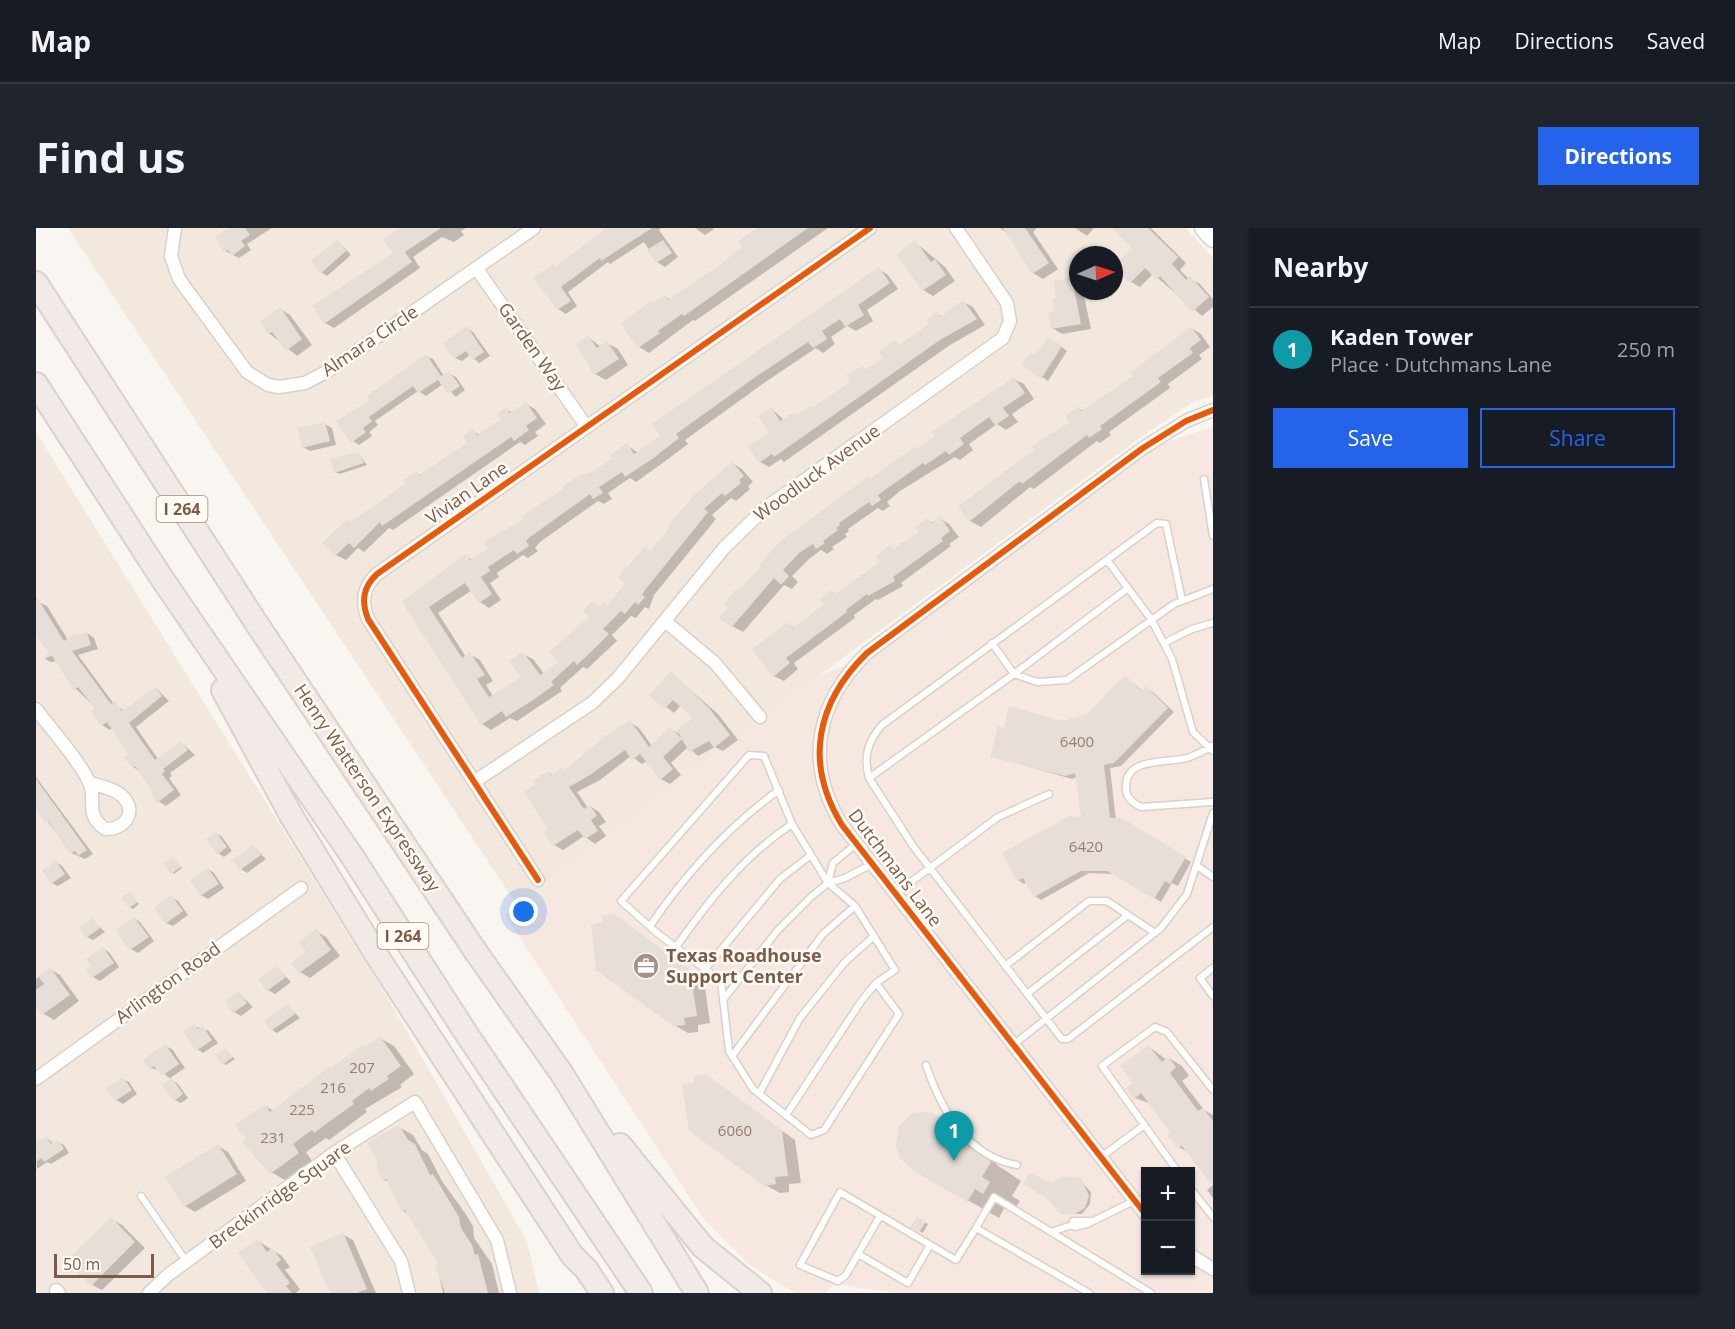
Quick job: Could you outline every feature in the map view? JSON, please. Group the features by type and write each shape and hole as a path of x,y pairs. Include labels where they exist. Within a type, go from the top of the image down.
{"highway":[{"name":"Henry Watterson Expressway","path":"36,283 257,624 476,952 562,1074 697,1293"},
{"name":"I 264","path":"36,384 163,580 352,856 464,1030 641,1293"},
{"path":"163,580 292,816 379,959 572,1255 586,1269 602,1293"},
{"path":"562,1074 703,1247 760,1293"},
{"path":"572,1255 584,1293"}],"main road":[{"path":"1204,228 1213,238"}],"street":[{"name":"Almara Circle","path":"175,228 171,256 186,290 247,372 268,384 279,387 305,383 328,371 534,228"},
{"name":"Vivian Lane","path":"538,880 368,619 364,597 366,587 377,574 870,228"},
{"name":"Woodluck Avenue","path":"474,782 592,703 618,678 666,622 724,548 764,509 1003,338 1010,321 1007,303 956,228"},
{"name":"Garden Way","path":"477,269 586,426"},
{"name":"Dutchmans Lane","path":"1141,1209 842,825 828,798 820,760 824,720 835,692 849,671 906,622 1143,448 1186,421 1213,410"},
{"path":"666,622 715,663 760,717"},
{"path":"36,709 90,783"},
{"name":"Arlington Road","path":"40,1076 301,888"},
{"path":"36,1061 40,1076"},
{"name":"Breckinridge Square","path":"149,1293 186,1262 334,1154 415,1102 497,1240 510,1293"},
{"path":"334,1154 401,1261 409,1293"},
{"path":"1195,1258 1213,1269"}],"lane":[{"path":"1204,480 1213,536"},
{"path":"1182,600 1166,524 1157,523 882,725 871,737 866,752 869,778 930,867 1062,1039 1068,1039 1213,927"},
{"path":"1107,560 1151,619 1172,659 1193,732 1212,748 1187,758 1143,764 1133,769 1126,780 1125,792 1133,803 1141,807 1213,802"},
{"path":"869,778 1014,674 1128,588"},
{"path":"992,643 1014,674 1037,682 1067,680 1151,619 1182,600 1213,589"},
{"path":"1164,643 1192,629 1213,623"},
{"path":"786,1115 862,999 876,983 895,970 855,906 828,883 792,824 764,756 749,755 621,901 721,981 732,1056 753,1089 811,1135 824,1130 899,1014 876,983"},
{"path":"650,926 670,897 747,813 779,790"},
{"path":"895,894 998,817 1049,794"},
{"path":"1013,1045 1155,933 1187,894 1197,866 1209,818 1213,813"},
{"path":"676,947 708,902 766,842 792,824"},
{"path":"828,883 833,863 856,843"},
{"path":"705,969 780,879 811,855"},
{"path":"723,1000 778,930 828,883 845,878 872,864"},
{"path":"1197,866 1213,877"},
{"path":"1005,966 1089,901 1107,901 1155,933"},
{"path":"732,1056 823,934 855,906"},
{"path":"1027,994 1128,915"},
{"path":"759,1094 800,1018 845,962 874,936"},
{"path":"1213,968 1200,978 1213,996"},
{"path":"1174,1167 1102,1066 1155,1027 1167,1032 1213,1090"},
{"path":"926,1065 937,1095 950,1119 967,1138 985,1154 1003,1163 1017,1165"},
{"path":"1101,1158 1143,1126"},
{"path":"880,1216 846,1275 838,1281 800,1265 840,1192 956,1260 994,1197 1151,1293"},
{"path":"1195,1193 1213,1217"},
{"path":"141,1196 186,1262"},
{"path":"1052,1232 1072,1225 1073,1221 1087,1219 1090,1221 1134,1201"},
{"path":"975,1228 1089,1293"},
{"path":"858,1254 908,1283 930,1245"}],"shaded area":[{"path":"68,228 1186,228 1213,258 1213,396 1193,402 1137,440 817,677 517,905"},
{"path":"1213,427 1213,1293 898,1293 834,1284 825,1293 795,1293 751,1266 703,1218 505,915 812,678 878,653 1131,462 1162,443"},
{"path":"36,432 390,1002 527,1241 539,1293 36,1293"}],"building":[{"path":"228,228 245,228 250,235 241,241 245,246 232,256 228,250 224,252 215,237"},
{"path":"399,228 441,228 405,252 412,262 324,324 312,306 393,253 383,239"},
{"path":"606,228 652,228 601,261 600,258 561,287 571,301 557,310 533,278 553,264 555,267"},
{"path":"757,228 808,228 684,316 682,314 638,348 621,324 652,300 653,302 664,295 668,300 721,264 742,247 738,241"},
{"path":"1003,228 1025,228 1049,263 1032,274"},
{"path":"1111,228 1148,228 1178,257 1172,264 1186,280 1190,276 1209,297 1192,312 1160,276 1157,280 1145,268 1130,283 1123,276 1123,258 1132,248"},
{"path":"338,239 346,251 320,274 311,261"},
{"path":"663,240 672,253 656,263 647,250"},
{"path":"915,240 931,262 935,259 946,275 922,291 896,254"},
{"path":"879,267 890,283 858,305 864,315 845,327 840,319 822,331 827,339 813,348 808,342 754,378 676,434 679,438 655,457 625,477 622,472 599,487 603,493 593,499 590,494 530,537 526,541 529,546 517,554 514,550 488,567 490,571 481,577 492,594 479,603 465,583 429,607 462,658 470,652 485,675 477,679 489,697 521,677 509,661 520,653 524,653 540,675 558,662 549,652 589,617 583,611 592,601 599,607 604,601 608,605 625,583 618,578 626,566 628,567 644,547 650,551 694,495 732,462 744,476 739,480 741,483 725,496 722,493 704,509 708,512 645,590 642,595 645,597 638,605 635,602 625,614 621,611 603,629 609,634 595,648 577,665 574,661 551,682 554,685 533,700 506,717 502,711 481,725 402,602 466,554 470,560 488,549 484,542 524,519 522,516 563,489 562,487 577,476 592,472 612,458 610,455 627,443 634,454 660,436 652,424"},
{"path":"1069,278 1069,300 1076,300 1081,324 1051,329 1048,312 1054,311 1052,298 1056,297 1054,281"},
{"path":"963,300 977,319 940,340 774,457 772,454 759,463 748,447 769,432 758,416 771,407 780,421 795,412 797,415 811,406 812,408 850,382 846,375 863,366 865,370 883,358 879,352 895,340 899,345 929,324 926,320 936,312 940,317"},
{"path":"280,307 302,339 286,351 272,332 268,334 260,322"},
{"path":"467,326 484,352 472,360 466,351 454,359 443,343"},
{"path":"1191,327 1201,340 1190,348 1193,353 1158,378 1161,382 1100,426 1102,429 1089,438 1087,435 1022,484 1020,481 969,522 958,506 1035,450 1031,446 1069,423 1065,416 1078,406 1081,411 1133,376 1131,372"},
{"path":"588,336 597,348 607,341 619,359 594,375 576,344"},
{"path":"1049,337 1062,346 1041,379 1022,365 1030,353 1034,355"},
{"path":"426,354 441,376 449,371 460,386 448,394 438,380 418,393 413,386 369,417 372,421 363,428 366,432 351,443 336,421 370,400 367,396"},
{"path":"1014,377 1025,393 1003,408 1009,416 995,425 989,417 960,438 964,444 949,455 946,451 925,465 923,463 878,495 881,500 872,506 869,502 839,523 840,525 836,528 838,530 823,541 825,543 816,549 813,544 799,553 783,570 789,576 781,585 774,578 732,627 719,618 728,607 724,604 738,587 740,589 761,567 759,565 779,542 868,477 870,479 914,447 916,449 935,436 932,432"},
{"path":"526,402 537,418 526,426 529,430 514,441 511,437 382,526 380,522 354,548 349,543 335,556 322,543 347,519 351,522 405,484 403,480 417,471 419,475 467,443 463,436 473,429 477,435 501,419 497,414 507,407 510,413"},
{"path":"325,422 330,441 302,448 297,428"},
{"path":"358,452 364,463 334,473 330,459"},
{"path":"940,516 950,531 941,538 943,541 893,577 895,581 868,596 867,594 786,658 790,663 773,677 752,649 787,622 793,628 824,604 820,599 832,590 836,594 880,562 875,556 890,545 893,549 919,532 915,527 928,518 931,523"},
{"path":"36,596 64,641 75,633 76,635 87,632 91,645 72,651 111,704 115,701 122,711 155,687 162,696 129,723 155,760 181,741 188,750 163,769 165,771 162,774 174,790 157,803 151,794 153,792 135,766 132,768 124,757 128,754 107,722 101,726 91,711 95,708 78,687 74,690 52,656 42,659 49,653 36,636"},
{"path":"671,671 709,708 730,735 714,748 709,741 689,752 677,730 693,718 673,700 664,709 649,695"},
{"path":"1125,675 1142,691 1146,686 1168,708 1114,763 1104,765 1110,818 1122,818 1186,857 1170,884 1165,881 1154,899 1107,871 1081,871 1034,897 1023,878 1017,881 1002,853 1069,816 1081,817 1075,773 1065,776 990,757 998,726 1004,728 1009,706 1063,721 1087,714"},
{"path":"630,720 649,747 670,727 682,739 663,757 673,769 660,780 640,754 632,760 625,750 569,787 584,809 590,805 597,816 591,820 598,831 585,839 578,830 553,846 544,832 547,830 544,823 524,792 535,785 533,781 548,771 551,775 562,767 565,770 604,737"},
{"path":"36,779 87,850 78,856 75,851 70,854 48,821 45,823 36,810"},
{"path":"216,832 227,847 217,855 206,839"},
{"path":"253,845 261,855 240,870 232,860"},
{"path":"173,856 181,867 171,874 163,863"},
{"path":"55,860 65,874 51,884 43,872"},
{"path":"208,868 219,884 200,896 190,880"},
{"path":"130,892 138,902 129,908 121,898"},
{"path":"171,895 183,911 165,924 154,908"},
{"path":"614,914 690,970 697,1016 684,1018 685,1025 673,1026 596,970 591,925 602,922 602,916"},
{"path":"134,917 149,937 130,950 115,930"},
{"path":"92,918 100,928 86,938 79,927"},
{"path":"316,929 331,950 299,973 291,963 306,952 299,942"},
{"path":"103,947 114,963 92,978 86,969 91,966 86,959"},
{"path":"277,966 286,977 267,991 258,979"},
{"path":"50,967 70,995 42,1015 36,1006 36,990 44,984 38,976"},
{"path":"239,991 247,1003 233,1013 225,1001"},
{"path":"288,1004 295,1014 271,1031 264,1021"},
{"path":"194,1024 198,1029 203,1026 212,1040 196,1051 183,1031"},
{"path":"380,1036 401,1066 387,1076 389,1079 371,1091 369,1088 352,1101 354,1104 314,1133 312,1130 293,1144 299,1153 270,1174 242,1142 246,1139 235,1125 265,1104 270,1112 329,1067 330,1069 363,1044 365,1047"},
{"path":"165,1044 179,1064 162,1076 154,1066 149,1069 143,1060"},
{"path":"1148,1045 1162,1062 1168,1057 1176,1067 1170,1073 1198,1111 1203,1108 1213,1121 1213,1187 1182,1146 1178,1148 1167,1135 1170,1132 1141,1093 1134,1099 1126,1088 1133,1083 1120,1066"},
{"path":"226,1048 233,1057 222,1065 216,1055"},
{"path":"706,1074 782,1130 788,1176 775,1177 776,1184 764,1186 689,1131 682,1084 694,1083 694,1076"},
{"path":"123,1077 132,1090 115,1101 106,1088"},
{"path":"172,1078 183,1094 174,1101 162,1085"},
{"path":"912,1113 932,1113 948,1123 966,1145 991,1162 982,1177 990,1182 983,1194 975,1189 967,1202 914,1171 900,1158 896,1147 899,1126"},
{"path":"399,1125 408,1140 415,1144 430,1175 433,1174 459,1217 461,1228 472,1245 475,1255 478,1254 488,1293 445,1293 435,1265 438,1264 405,1210 402,1212 386,1179 383,1181 378,1172 377,1160 367,1143"},
{"path":"46,1136 51,1144 58,1140 64,1149 44,1162 41,1158 36,1162 36,1142"},
{"path":"218,1144 237,1174 184,1207 165,1177"},
{"path":"1030,1173 1052,1183 1062,1176 1081,1178 1089,1196 1085,1208 1073,1215 1059,1213 1049,1200 1023,1184"},
{"path":"917,1216 926,1222 919,1232 910,1227"},
{"path":"111,1217 135,1242 91,1286 66,1261"},
{"path":"343,1232 367,1289 357,1293 330,1293 310,1247"},
{"path":"258,1239 267,1252 272,1248 281,1260 276,1264 290,1283 286,1286 292,1293 267,1293 238,1253"}],"cycle path":[{"path":"538,880 368,619 364,606 366,589 377,574 870,228"},
{"path":"1141,1209 842,825 830,802 823,779 820,757 821,734 836,692 867,653 1143,448 1186,421 1213,410"}],"place":[{"name":"Texas Roadhouse Support Center","path":"646,966"},
{"name":"Kaden Tower","path":"954,1161"}]}
